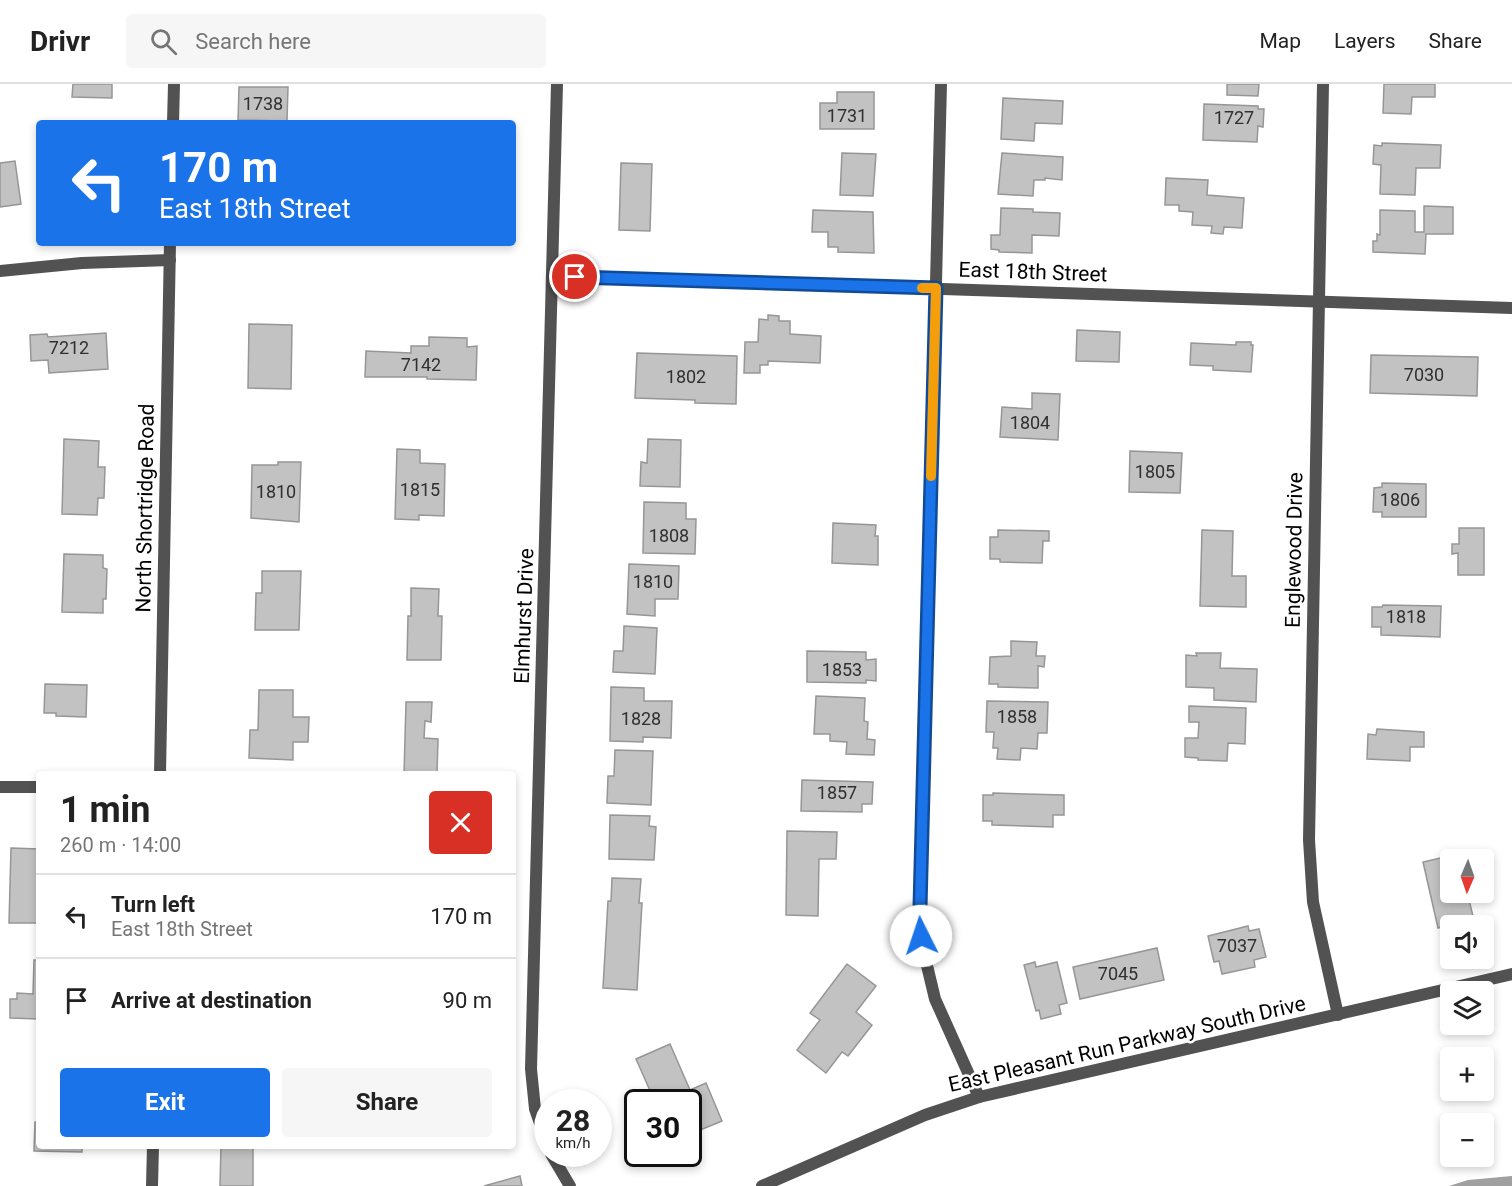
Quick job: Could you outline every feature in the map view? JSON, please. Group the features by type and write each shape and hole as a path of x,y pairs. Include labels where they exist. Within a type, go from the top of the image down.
{"street":[{"path":"173,120 174,84"},
{"name":"Elmhurst Drive","path":"534,1099 531,1069 556,84"},
{"path":"941,84 920,916 924,953 935,999 979,1097"},
{"name":"Englewood Drive","path":"1323,84 1309,840 1313,902 1338,1014"},
{"name":"North Shortridge Road","path":"160,771 170,246"},
{"path":"0,271 73,264 170,260"},
{"name":"East 18th Street","path":"552,276 1512,308"},
{"path":"0,787 36,788"},
{"name":"East Pleasant Run Parkway South Drive","path":"762,1186 925,1115 979,1097 1512,974"},
{"path":"152,1186 153,1149"},
{"path":"559,1167 570,1186"}],"shaded area":[{"path":"1512,1176 1512,1186 1449,1186 1468,1180"}],"building":[{"path":"73,84 112,84 112,98 72,97"},
{"path":"1227,84 1259,84 1258,96 1227,95"},
{"path":"1384,84 1435,84 1435,97 1412,97 1411,114 1383,113"},
{"path":"239,87 288,87 287,120 238,120"},
{"path":"837,92 874,92 874,129 820,129 820,103 837,103"},
{"path":"1003,98 1063,101 1062,124 1035,123 1034,141 1001,139"},
{"path":"1204,104 1258,106 1258,109 1264,109 1263,127 1258,126 1257,142 1203,140"},
{"path":"1382,143 1441,145 1440,168 1416,168 1415,195 1380,194 1381,165 1373,164 1374,145 1382,146"},
{"path":"842,153 876,154 873,196 840,195"},
{"path":"1002,153 1063,157 1062,180 1045,178 1045,180 1034,180 1033,196 998,194"},
{"path":"15,161 21,204 0,207 0,163"},
{"path":"621,163 652,164 650,231 619,230"},
{"path":"1166,178 1208,180 1207,195 1244,198 1242,228 1224,227 1223,234 1211,233 1212,226 1192,225 1193,212 1179,211 1179,205 1165,205"},
{"path":"1424,206 1453,207 1453,234 1426,234 1425,254 1373,252 1373,241 1377,241 1377,234 1380,235 1380,210 1415,211 1415,232 1424,232"},
{"path":"1001,208 1060,213 1059,236 1032,235 1032,253 999,252 999,250 991,249 991,235 1000,235"},
{"path":"813,210 873,212 874,253 838,252 838,247 828,247 828,232 812,232"},
{"path":"768,315 779,316 779,321 790,321 790,334 821,336 820,363 768,361 768,365 760,365 760,373 744,373 745,342 758,342 759,319 768,320"},
{"path":"249,324 292,325 291,389 248,388"},
{"path":"1077,330 1120,332 1119,362 1076,361"},
{"path":"106,333 108,369 49,373 48,360 31,361 30,335 47,334 48,337"},
{"path":"429,337 467,338 467,347 477,346 476,380 365,377 366,351 411,353 411,346 429,346"},
{"path":"1236,342 1251,342 1253,345 1251,372 1213,370 1213,366 1190,365 1191,343 1236,345"},
{"path":"637,353 737,356 736,404 635,398"},
{"path":"1371,355 1478,357 1477,396 1370,393"},
{"path":"1032,393 1060,394 1058,440 1000,437 1002,407 1032,409"},
{"path":"64,439 99,441 98,467 105,467 104,498 98,498 97,515 62,514"},
{"path":"648,439 681,440 680,487 640,486 641,462 647,463"},
{"path":"397,449 420,450 420,463 445,464 444,516 419,515 419,520 395,519"},
{"path":"1130,451 1182,453 1180,493 1129,492"},
{"path":"278,462 301,462 299,522 251,518 252,465 278,465"},
{"path":"1382,483 1426,484 1426,517 1382,517 1382,512 1373,512 1374,488 1382,487"},
{"path":"644,502 686,503 686,519 696,519 695,554 643,553"},
{"path":"833,523 876,525 878,565 832,563"},
{"path":"1459,528 1484,528 1484,575 1458,575 1458,553 1452,554 1452,544 1459,544"},
{"path":"998,530 1049,531 1049,541 1043,541 1042,563 1000,562 1000,559 990,559 990,537 998,537"},
{"path":"1202,530 1233,531 1232,576 1246,576 1246,607 1200,606"},
{"path":"64,554 103,555 103,568 107,569 103,613 62,612"},
{"path":"629,564 679,566 678,599 655,599 655,616 627,614"},
{"path":"262,571 301,571 299,630 255,630 256,593 262,593"},
{"path":"411,588 439,589 438,616 442,616 441,660 407,660"},
{"path":"1383,605 1441,606 1440,637 1381,635 1381,627 1372,627 1372,607"},
{"path":"624,626 657,628 655,674 613,672 614,651 623,651"},
{"path":"1011,641 1037,642 1036,656 1045,656 1044,667 1038,666 1038,688 998,687 998,684 989,684 990,657 1011,656"},
{"path":"807,651 866,652 866,660 876,659 876,681 866,680 866,683 807,682"},
{"path":"1196,653 1221,653 1220,668 1257,669 1256,702 1214,700 1214,688 1186,687 1186,655 1197,656"},
{"path":"45,684 87,685 86,717 56,716 56,713 44,713"},
{"path":"611,687 644,688 644,701 672,701 671,738 643,737 643,742 610,741"},
{"path":"259,690 293,690 293,717 309,717 308,742 293,742 293,760 249,758 250,730 258,730"},
{"path":"816,696 865,698 864,721 868,722 867,739 875,740 874,755 846,754 847,742 830,741 830,734 814,734"},
{"path":"987,701 1048,702 1047,733 1038,733 1037,749 1021,748 1020,760 997,759 998,748 993,748 994,732 986,732"},
{"path":"406,702 432,702 431,722 425,721 424,738 438,739 437,771 404,771"},
{"path":"1189,706 1246,708 1245,744 1228,743 1227,761 1185,757 1185,738 1198,738 1199,722 1189,722"},
{"path":"1377,729 1424,732 1424,747 1410,747 1410,761 1367,759 1368,734 1376,735"},
{"path":"615,750 653,751 651,805 607,803 608,776 614,776"},
{"path":"802,780 873,782 872,804 862,804 862,812 801,811"},
{"path":"993,793 1064,795 1064,815 1053,815 1053,827 992,825 992,821 983,821 983,795 993,795"},
{"path":"610,815 650,816 649,826 656,827 654,860 609,859"},
{"path":"787,831 837,832 836,859 819,859 818,916 786,915"},
{"path":"11,848 36,849 36,923 9,923"},
{"path":"1440,858 1440,903 1470,903 1473,915 1440,915 1440,927 1438,928 1423,862"},
{"path":"612,878 641,879 639,903 642,903 637,990 603,988 608,901 611,901"},
{"path":"1248,926 1249,931 1259,929 1266,957 1254,960 1255,967 1222,974 1219,961 1214,962 1208,936"},
{"path":"1157,948 1164,980 1080,999 1073,967"},
{"path":"34,960 36,960 36,1019 10,1018 10,999 17,999 17,993 33,994"},
{"path":"1035,962 1036,967 1057,962 1067,1003 1059,1005 1061,1014 1041,1019 1039,1010 1036,1011 1024,965"},
{"path":"847,964 876,986 856,1012 872,1025 848,1056 842,1052 826,1073 797,1050 820,1020 810,1013"},
{"path":"670,1044 690,1089 649,1089 636,1059"},
{"path":"706,1083 722,1121 702,1129 702,1089 692,1089"},
{"path":"35,1122 36,1149 82,1149 82,1152 34,1151"},
{"path":"221,1149 253,1149 253,1186 220,1186"},
{"path":"520,1176 522,1186 484,1186"}],"slow traffic":[{"path":"922,288 936,288 931,476"}],"route":[{"path":"575,277 936,288 921,936"}]}
